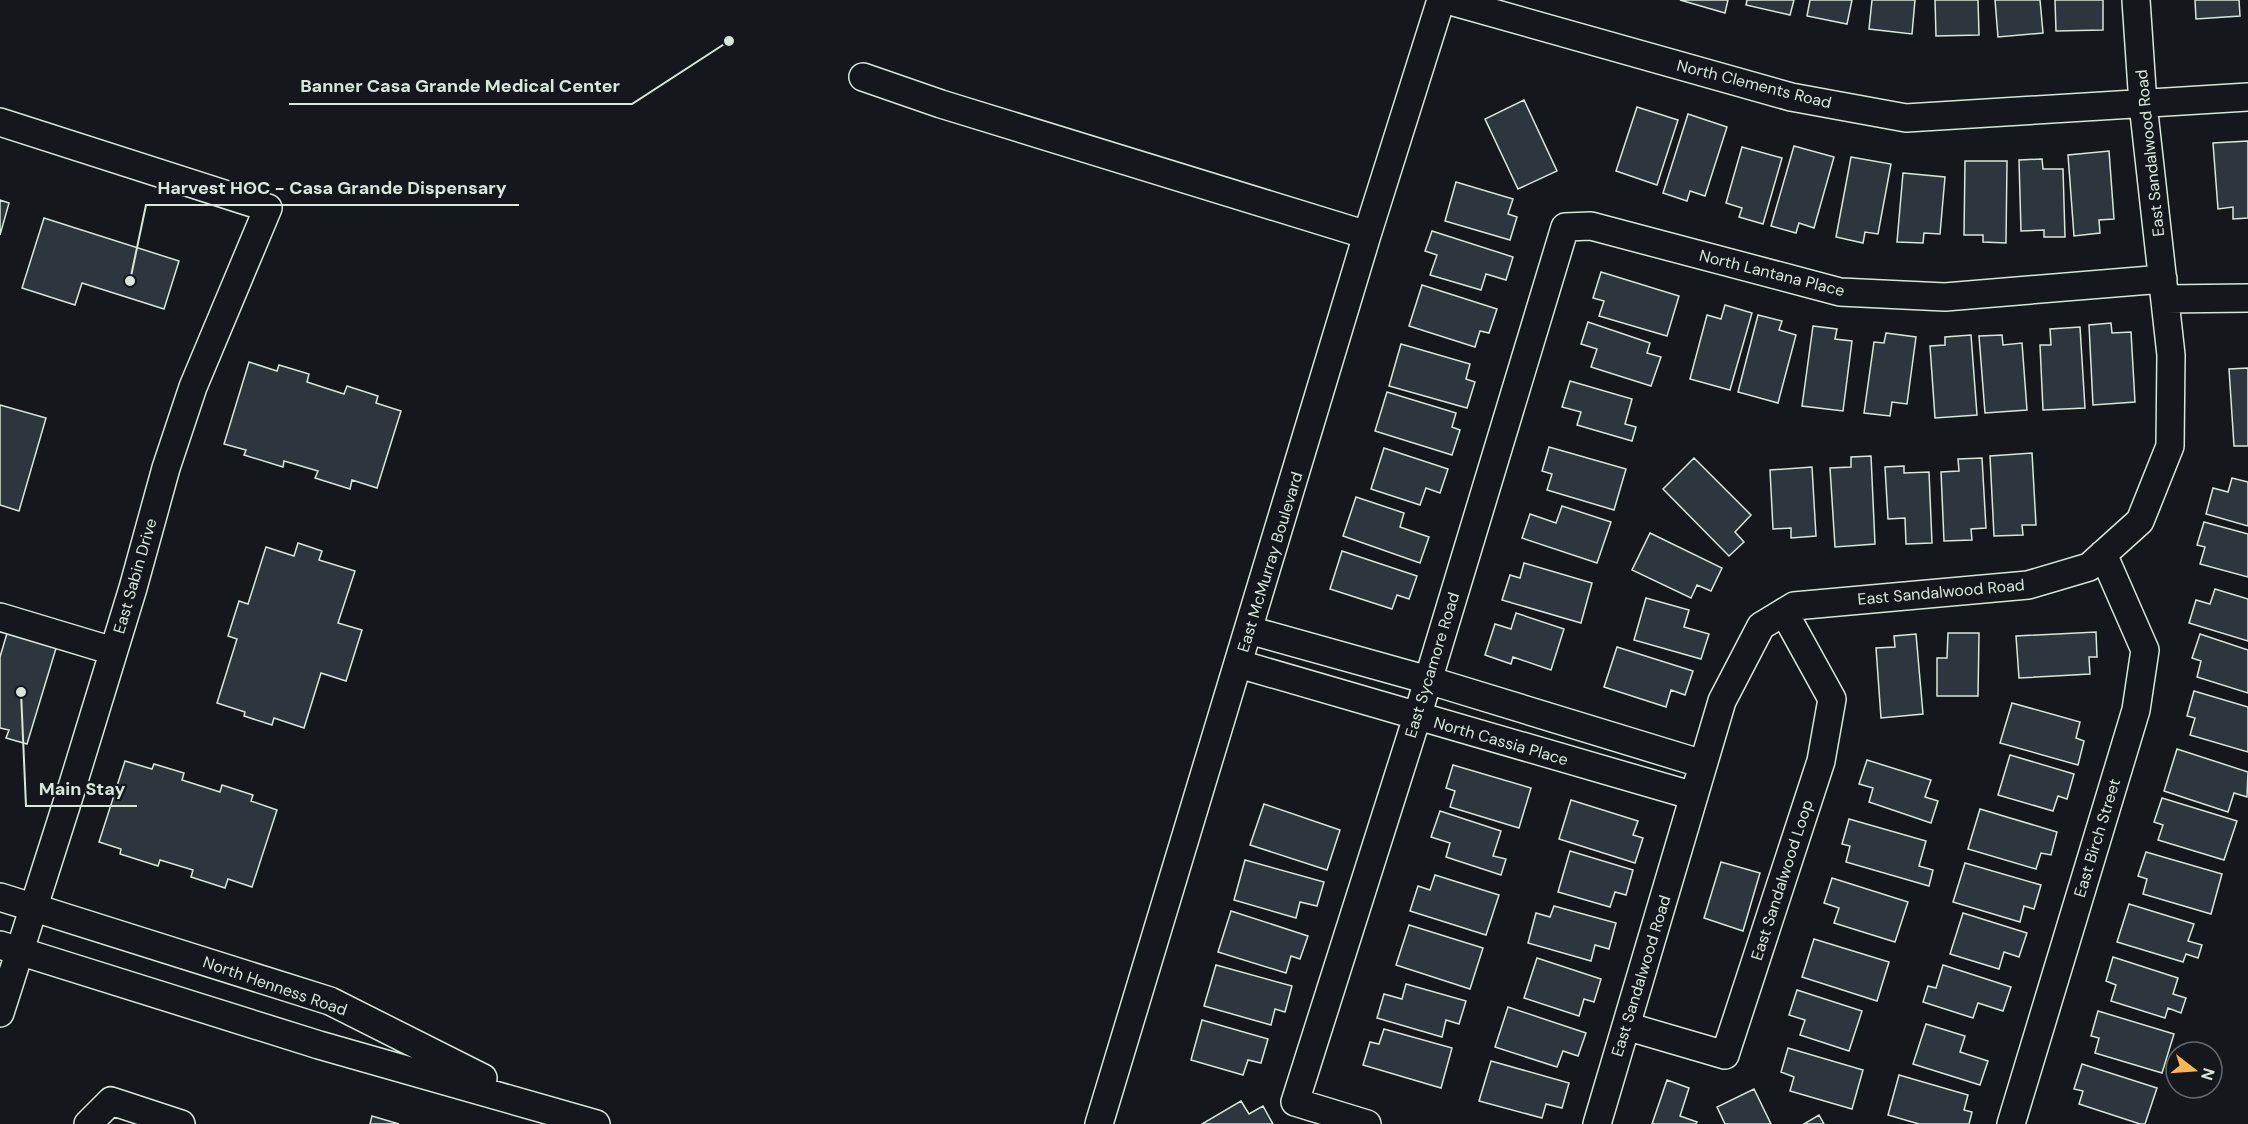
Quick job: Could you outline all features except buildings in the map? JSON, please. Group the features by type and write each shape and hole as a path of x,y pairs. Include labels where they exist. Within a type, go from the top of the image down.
{"street":[{"name":"East McMurray Boulevard","path":"1099,1124 1367,235 1441,0"},
{"name":"North Clements Road","path":"1447,0 1791,97 1906,118 2248,97"},
{"name":"East Sandalwood Road","path":"1597,1124 1722,701 1761,626 1794,606 2028,585 2089,567 2140,520 2170,446 2172,355 2144,104 2136,0"},
{"path":"863,77 941,104 1367,235"},
{"name":"East Sabin Drive","path":"0,122 268,208 193,387 166,468 35,907 11,948 0,1013"},
{"name":"North Lantana Place","path":"1565,227 1591,226 1840,292 1946,297 2164,289 2248,298"},
{"name":"East Sycamore Road","path":"1367,1124 1295,1102 1417,717 1565,227"},
{"name":"East Birch Street","path":"2011,1124 2136,710 2145,650 2103,554"},
{"name":"East Sandalwood Loop","path":"1626,1026 1725,1055 1821,761 1832,699 1784,612"},
{"path":"0,617 113,651"},
{"path":"1249,630 1428,680 1703,764"},
{"name":"North Cassia Place","path":"1239,664 1694,796"},
{"name":"North Henness Road","path":"0,897 330,1001 537,1106"},
{"name":"North Henness Road","path":"11,948 319,1045 596,1124"},
{"path":"94,1118 111,1101 181,1124"}],"place":[{"name":"Banner Casa Grande Medical Center","path":"729,41"},
{"name":"Harvest HOC - Casa Grande Dispensary","path":"130,281"},
{"name":"Main Stay","path":"21,692"}]}
